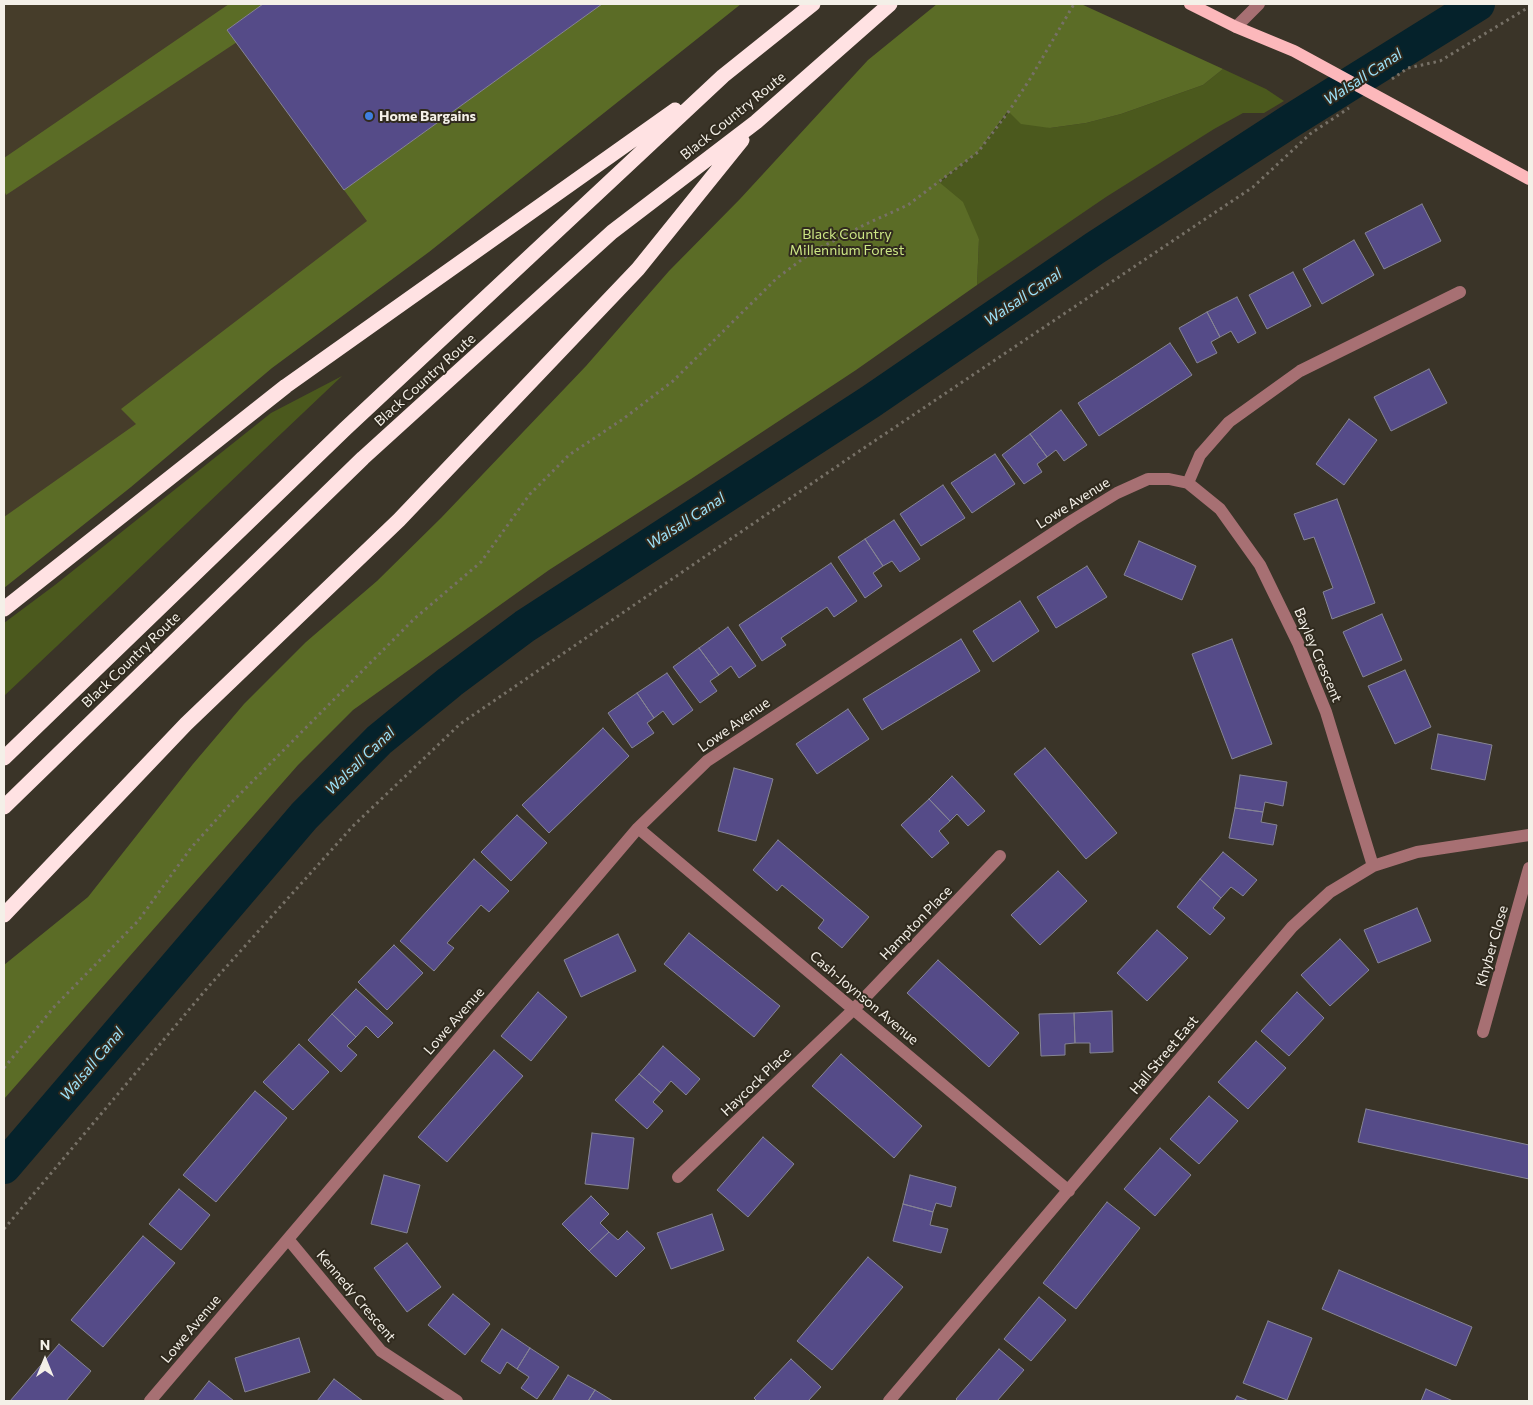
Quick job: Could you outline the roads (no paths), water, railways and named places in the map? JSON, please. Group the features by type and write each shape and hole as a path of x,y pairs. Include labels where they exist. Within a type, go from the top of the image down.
{"highway":[{"name":"Black Country Route","path":"4,758 344,429 724,76 813,4"},
{"name":"Black Country Route","path":"4,806 363,458 604,238 756,122 890,4"},
{"path":"4,609 286,386 724,76"},
{"path":"4,914 186,724 399,520 638,269 756,122"}],"main road":[{"path":"1190,4 1236,27 1294,51 1529,179"}],"street":[{"path":"1236,27 1259,4"},
{"path":"1188,483 1200,455 1229,422 1300,371 1460,292"},
{"name":"Lowe Avenue","path":"150,1401 638,828 707,760 1117,493 1148,480 1168,479 1188,483"},
{"name":"Bayley Crescent","path":"1188,483 1220,509 1260,565 1298,642 1326,712 1373,866"},
{"name":"Cash-Joynson Avenue","path":"638,828 1069,1192"},
{"name":"Hall Street East","path":"889,1401 1069,1192 1292,927 1330,892 1373,866 1417,852 1529,835"},
{"name":"Hampton Place","path":"854,1009 1000,856"},
{"name":"Khyber Close","path":"1483,1032 1529,868"},
{"name":"Haycock Place","path":"678,1177 854,1009"},
{"name":"Kennedy Crescent","path":"288,1239 381,1351 457,1401"}],"waterway":[{"name":"Walsall Canal","path":"4,1167 304,816 379,740 450,682 525,626 870,402 1095,248 1292,120 1478,4"}],"place":[{"name":"Home Bargains","path":"369,116"}],"park label":[{"name":"Black Country Millennium Forest","path":"847,242"}]}
